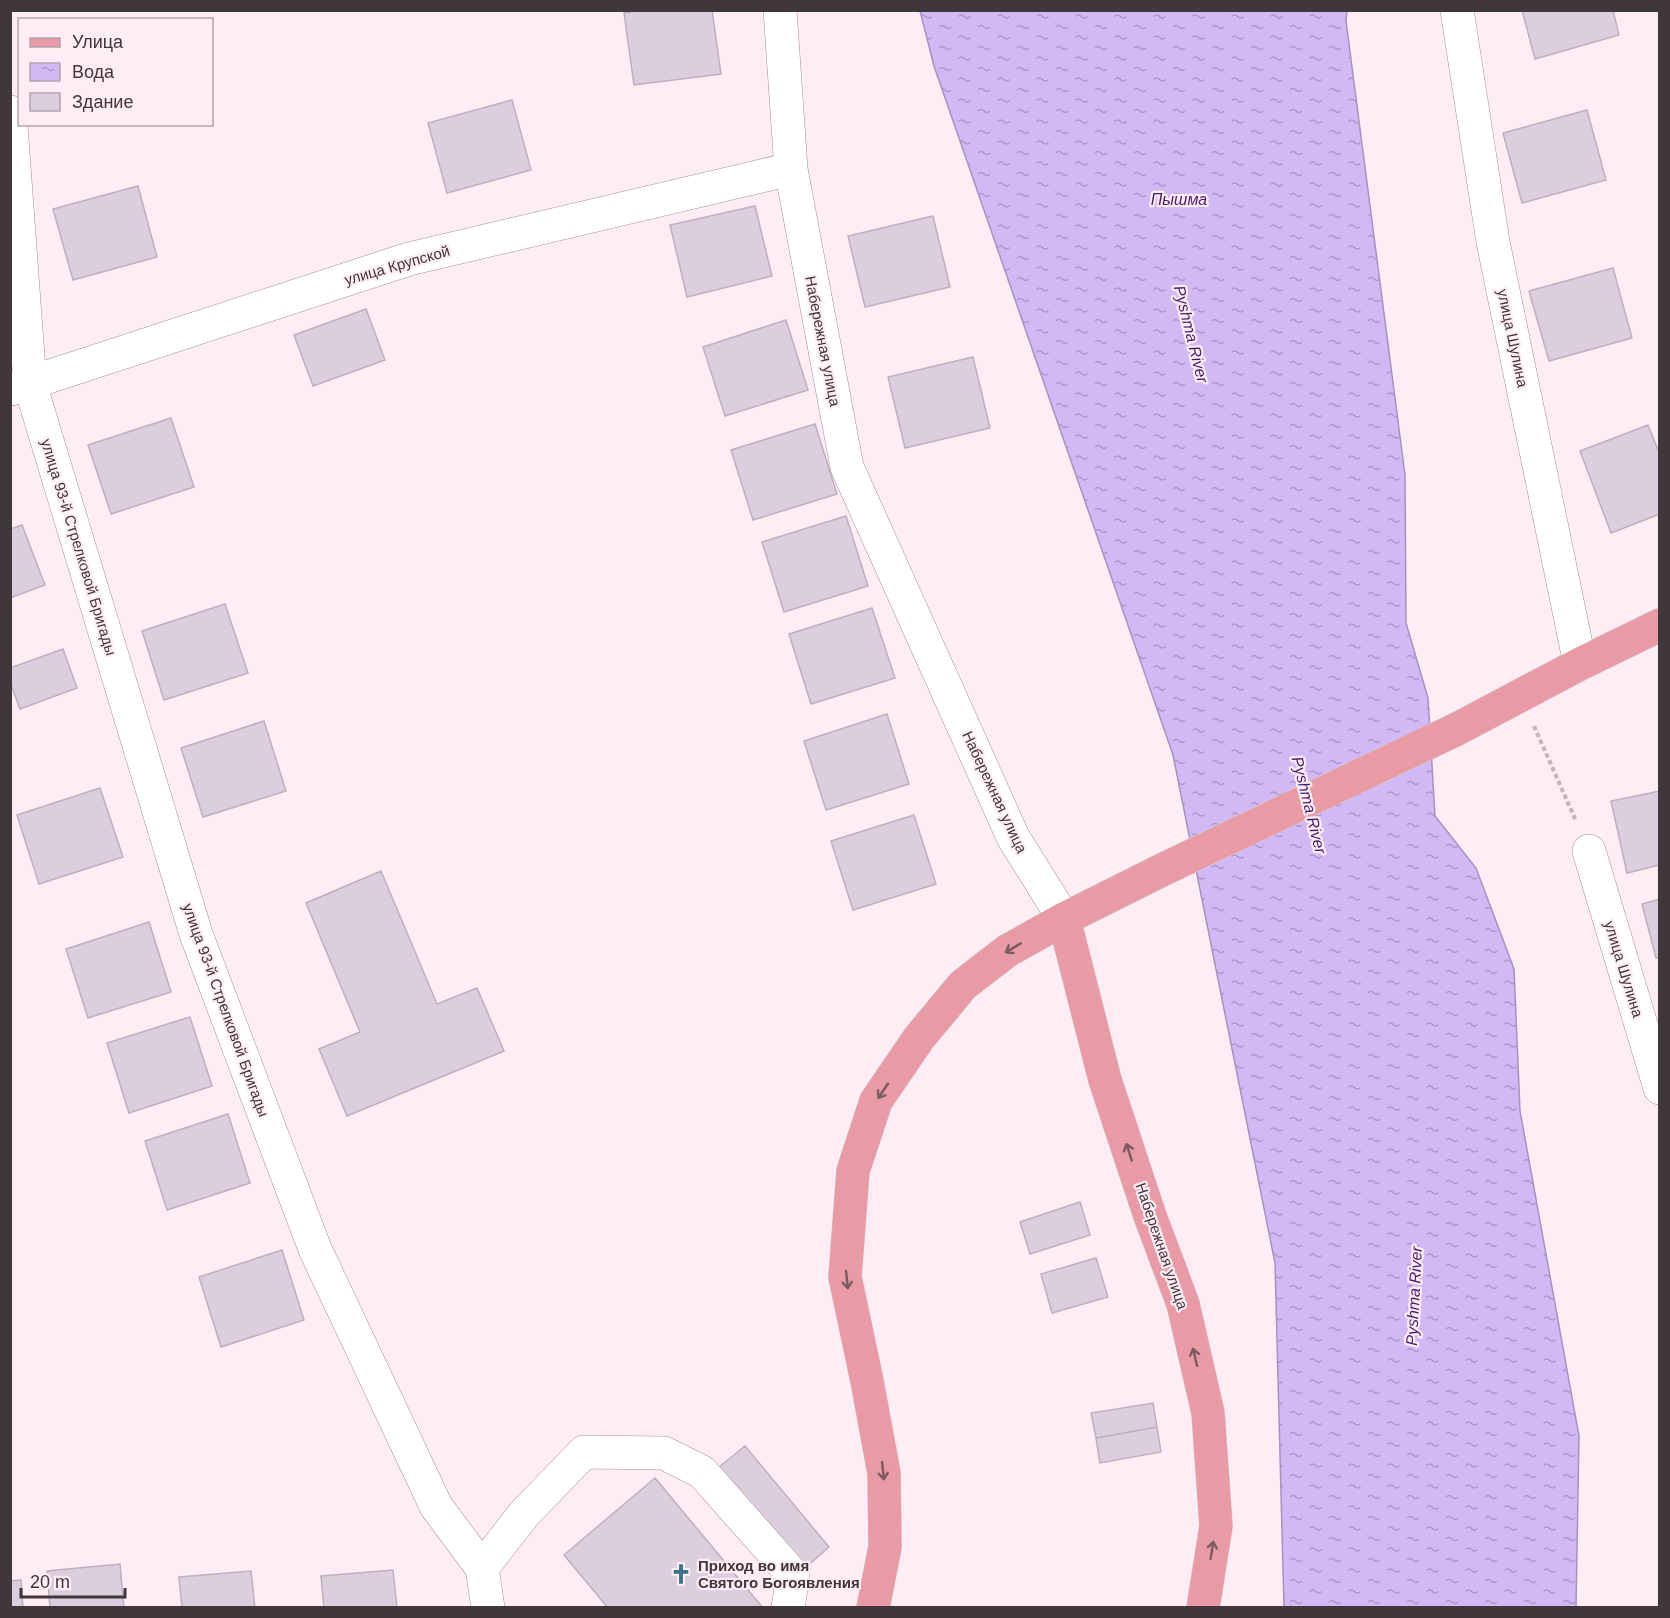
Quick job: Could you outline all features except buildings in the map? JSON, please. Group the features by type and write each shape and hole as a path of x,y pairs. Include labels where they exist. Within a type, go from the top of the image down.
{"main road":[{"path":"873,1608 885,1547 884,1473 845,1277 853,1171 876,1101 919,1038 963,985 1007,951 1064,919 1457,729 1659,625"},
{"name":"Набережная улица","path":"1064,919 1105,1080 1150,1216 1184,1304 1208,1413 1216,1526 1203,1608"}],"street":[{"name":"Набережная улица","path":"780,10 791,169 847,467 1013,837 1064,919"},
{"name":"улица Шулина","path":"1457,10 1493,242 1580,664"},
{"name":"улица 93-й Стрелковой Бригады","path":"10,112 20,387 196,934 315,1249 436,1506 482,1568 488,1608"},
{"name":"улица Крупской","path":"20,387 409,259 791,169"},
{"name":"улица Шулина","path":"1589,851 1659,1088"},
{"path":"482,1568 524,1514 584,1452 664,1453 702,1472 793,1575 788,1608"}],"path":[{"path":"1520,695 1589,851"}],"water":[{"name":"Пышма","path":"920,11 1347,11 1346,21 1405,475 1406,623 1428,698 1435,816 1476,868 1514,969 1520,1111 1579,1436 1576,1607 1284,1607 1275,1263 1173,755 934,66"}],"place":[{"name":"Приход во имя Святого Богоявления","path":"681,1574"}],"water label":[{"name":"Pyshma River","path":"1191,334"},
{"name":"Pyshma River","path":"1309,805"},
{"name":"Pyshma River","path":"1414,1296"}]}
